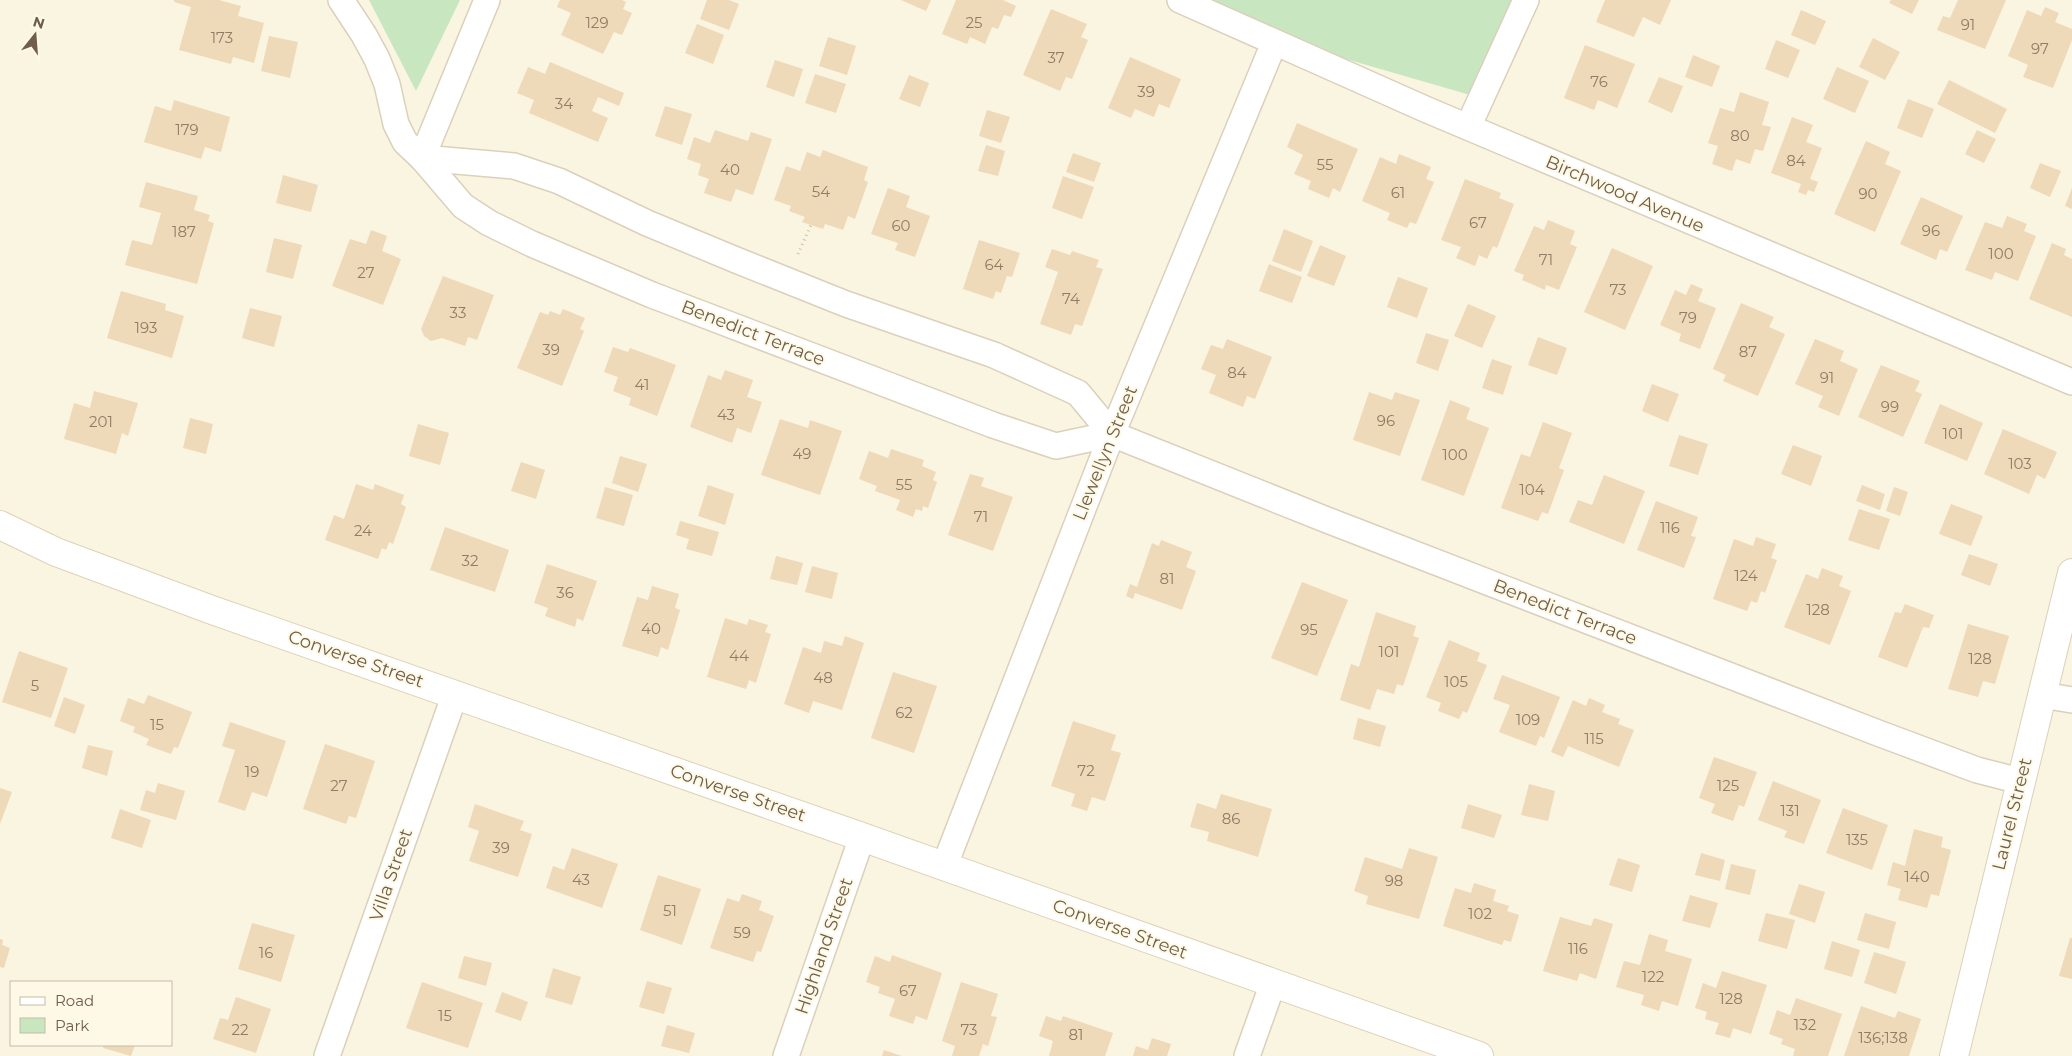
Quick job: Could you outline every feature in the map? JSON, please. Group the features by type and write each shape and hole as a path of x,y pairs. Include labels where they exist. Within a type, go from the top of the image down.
{"main road":[{"name":"Converse Street","path":"0,525 56,552 106,572 1479,1056"},
{"name":"Laurel Street","path":"1954,1056 2072,573"}],"street":[{"name":"Benedict Terrace","path":"341,0 364,34 377,59 387,84 396,124 405,142 422,158 448,191 476,215 532,244 652,295 984,421 1056,446 1112,434"},
{"path":"422,158 487,0"},
{"name":"Birchwood Avenue","path":"1180,0 1468,127 2072,382"},
{"path":"1468,127 1526,0"},
{"name":"Llewellyn Street","path":"944,867 1112,434 1274,43"},
{"name":"Benedict Terrace","path":"422,158 514,166 559,181 647,223 811,291 994,355 1078,393 1112,434 1327,520 1878,733 1977,770 2020,781"},
{"name":"Villa Street","path":"327,1056 455,694"},
{"path":"2042,695 2072,700"},
{"name":"Highland Street","path":"786,1056 862,837"},
{"path":"1247,1056 1273,983"}],"green space":[{"path":"369,0 460,0 416,91"},
{"path":"1179,0 1519,0 1477,97 1208,19"}],"building":[{"path":"174,0 219,0 241,6 238,16 264,23 254,63 233,57 231,64 179,50 191,7 174,2"},
{"path":"560,0 622,0 626,2 623,9 632,13 622,35 614,32 603,54 561,35 571,13 557,7"},
{"path":"707,0 729,0 739,4 729,30 700,19"},
{"path":"901,0 931,0 926,11"},
{"path":"956,0 1003,0 1016,6 1011,17 1004,15 998,29 992,27 985,44 970,37 967,44 942,34"},
{"path":"1605,0 1671,0 1660,25 1643,17 1634,37 1596,22"},
{"path":"1891,0 1919,0 1912,14 1889,3"},
{"path":"1958,0 2006,0 1985,49 1937,30 1943,16 1950,18"},
{"path":"2045,7 2059,13 2055,22 2072,29 2072,40 2053,88 2023,77 2028,65 2008,56 2027,10 2041,16"},
{"path":"1051,9 1087,24 1081,37 1088,40 1072,79 1066,77 1060,91 1023,75"},
{"path":"1801,10 1826,21 1815,45 1791,35"},
{"path":"697,24 724,35 713,64 685,53"},
{"path":"269,36 298,42 290,78 261,71"},
{"path":"828,37 856,46 847,75 819,66"},
{"path":"1873,38 1900,52 1885,80 1859,67"},
{"path":"1776,40 1800,50 1788,78 1765,69"},
{"path":"1585,45 1635,64 1617,108 1598,100 1594,110 1564,98"},
{"path":"1693,55 1720,66 1712,87 1685,77"},
{"path":"1130,57 1181,79 1169,108 1159,104 1154,117 1135,109 1131,118 1108,108"},
{"path":"775,60 803,69 794,97 766,87"},
{"path":"550,62 624,93 619,106 598,97 592,111 608,118 598,142 529,113 534,100 517,93 528,67 545,74"},
{"path":"1837,67 1869,81 1855,113 1823,99"},
{"path":"815,74 846,84 836,113 805,103"},
{"path":"909,75 929,83 920,107 899,99"},
{"path":"1659,77 1683,86 1672,113 1648,102"},
{"path":"1949,80 2007,109 1995,133 1937,104"},
{"path":"1740,92 1769,102 1762,125 1771,127 1763,151 1755,149 1750,164 1736,159 1732,171 1712,164 1718,146 1708,143 1720,108 1734,112"},
{"path":"1908,99 1934,109 1922,138 1897,128"},
{"path":"174,100 230,117 221,152 205,147 201,159 144,142 155,106 171,111"},
{"path":"665,106 692,114 682,145 655,136"},
{"path":"987,110 1010,117 1001,143 979,136"},
{"path":"1792,117 1813,125 1806,142 1822,148 1810,179 1818,182 1814,192 1808,190 1806,195 1798,192 1801,184 1771,173"},
{"path":"1297,123 1358,149 1340,192 1333,188 1329,198 1308,189 1311,181 1294,174 1303,155 1287,147"},
{"path":"715,130 748,141 751,132 772,139 753,195 736,189 731,202 704,193 709,179 698,175 701,164 687,159 694,137 710,143"},
{"path":"1977,130 1996,139 1984,163 1965,154"},
{"path":"1866,141 1890,152 1885,164 1901,171 1875,232 1834,214"},
{"path":"986,145 1005,151 998,176 978,171"},
{"path":"823,150 868,167 864,180 868,182 855,219 848,216 843,230 825,224 823,229 802,222 805,217 789,211 791,206 774,200 786,166 800,171 807,152 820,157"},
{"path":"1073,153 1101,163 1094,182 1066,172"},
{"path":"1399,154 1431,167 1426,179 1434,182 1416,224 1410,222 1407,228 1387,220 1390,213 1362,201 1380,157 1396,164"},
{"path":"2040,163 2061,171 2050,197 2030,188"},
{"path":"283,175 318,185 311,212 276,203"},
{"path":"1063,176 1094,187 1082,219 1052,208"},
{"path":"1465,179 1501,193 1499,198 1514,204 1497,248 1493,246 1487,259 1479,255 1475,266 1456,258 1461,247 1441,240"},
{"path":"146,182 198,196 194,210 210,215 208,221 214,223 197,284 125,265 132,240 152,245 161,213 139,207"},
{"path":"888,188 910,196 906,207 930,216 915,257 895,250 898,243 871,234"},
{"path":"2072,188 2072,209 2065,206"},
{"path":"1921,197 1963,216 1947,252 1940,249 1936,260 1900,244"},
{"path":"2007,216 2027,224 2024,231 2036,236 2018,281 1995,272 1992,280 1965,270 1985,222 2002,228"},
{"path":"1548,220 1575,231 1570,244 1577,247 1559,290 1546,285 1545,290 1522,280 1524,275 1514,271 1534,226 1544,230"},
{"path":"1284,229 1313,241 1301,272 1272,261"},
{"path":"371,230 387,236 382,251 401,259 383,305 332,286 350,239 366,244"},
{"path":"274,238 302,245 293,279 266,272"},
{"path":"979,240 1020,253 1012,277 1007,276 1001,293 996,291 993,299 963,289"},
{"path":"2052,243 2066,249 2064,255 2072,259 2072,317 2029,299"},
{"path":"1320,245 1346,256 1334,286 1307,276"},
{"path":"1612,248 1653,266 1625,330 1584,312"},
{"path":"1052,249 1070,255 1072,251 1099,260 1096,267 1103,269 1082,326 1075,324 1071,335 1040,324 1058,272 1045,267"},
{"path":"1269,264 1302,277 1292,303 1259,291"},
{"path":"443,276 494,295 477,340 468,337 465,346 442,338 431,341 424,336 421,329"},
{"path":"1398,277 1428,288 1417,318 1387,307"},
{"path":"1691,284 1703,289 1698,301 1716,308 1700,349 1679,341 1681,334 1660,325 1675,290 1686,295"},
{"path":"121,291 166,304 165,310 184,316 172,358 107,338"},
{"path":"1741,303 1774,317 1769,327 1785,334 1758,396 1723,381 1726,375 1713,369"},
{"path":"1468,304 1496,316 1482,348 1454,336"},
{"path":"250,308 282,316 274,347 242,338"},
{"path":"563,309 585,318 580,329 584,331 562,386 517,368 540,312 548,315 550,311 560,315"},
{"path":"1426,333 1449,340 1438,371 1416,363"},
{"path":"1538,337 1567,348 1557,375 1528,365"},
{"path":"1227,339 1272,357 1255,399 1247,396 1243,407 1209,393 1216,375 1201,369 1211,345 1223,349"},
{"path":"1815,339 1844,351 1840,361 1858,369 1839,416 1818,407 1823,396 1795,384"},
{"path":"613,347 628,352 630,348 676,365 657,416 629,405 631,398 613,391 618,377 604,372"},
{"path":"1492,359 1512,366 1503,395 1482,388"},
{"path":"1881,365 1920,381 1915,391 1922,394 1903,437 1858,417"},
{"path":"725,370 753,380 747,397 762,402 751,433 737,428 732,443 690,427 708,375 721,380"},
{"path":"1652,384 1679,394 1668,422 1642,411"},
{"path":"94,391 138,403 128,436 122,433 116,454 64,439 74,403 90,408"},
{"path":"1369,392 1392,400 1395,392 1420,400 1400,456 1353,440"},
{"path":"1450,400 1470,408 1466,419 1489,428 1464,496 1421,480"},
{"path":"1940,404 1983,423 1967,461 1924,443"},
{"path":"190,418 213,424 206,454 183,448"},
{"path":"780,419 808,428 810,420 842,431 820,495 761,475"},
{"path":"1543,422 1572,433 1559,468 1564,470 1548,514 1542,512 1538,521 1501,508 1521,454 1530,457"},
{"path":"418,424 449,433 440,465 409,456"},
{"path":"2003,429 2057,452 2045,479 2037,475 2029,494 1984,474"},
{"path":"1679,435 1708,444 1698,475 1669,466"},
{"path":"1793,445 1822,456 1811,486 1781,474"},
{"path":"891,449 924,460 922,466 936,472 933,480 937,482 928,508 923,506 922,511 916,509 913,517 896,510 900,500 875,491 877,486 859,479 869,451 888,458"},
{"path":"620,456 647,464 638,492 612,483"},
{"path":"521,462 545,470 536,499 511,491"},
{"path":"970,474 984,478 981,486 1013,497 993,551 948,535"},
{"path":"1604,475 1645,491 1624,544 1569,522 1578,500 1592,505"},
{"path":"356,484 373,490 375,484 404,495 401,504 406,507 393,544 389,542 386,550 382,548 378,559 325,540 334,515 344,519"},
{"path":"708,485 734,494 725,525 698,516"},
{"path":"1862,485 1885,494 1880,510 1856,501"},
{"path":"605,487 633,495 624,526 596,518"},
{"path":"1894,487 1908,492 1900,516 1886,511"},
{"path":"1656,501 1698,517 1691,536 1696,537 1684,568 1637,550"},
{"path":"1951,504 1983,516 1971,546 1939,534"},
{"path":"1859,509 1890,519 1879,550 1848,540"},
{"path":"680,521 719,532 712,556 686,549 689,539 676,535"},
{"path":"445,527 509,550 495,592 430,570"},
{"path":"1756,537 1776,544 1771,558 1777,560 1765,593 1761,591 1757,603 1751,601 1747,611 1713,599 1734,539 1753,546"},
{"path":"1161,540 1192,552 1186,567 1196,571 1182,610 1135,593 1133,599 1126,596 1130,584 1137,587 1152,543 1159,546"},
{"path":"1969,554 1998,564 1990,586 1961,575"},
{"path":"776,556 803,563 797,585 770,579"},
{"path":"547,564 597,581 583,621 577,618 575,627 545,616 548,608 534,603"},
{"path":"812,566 838,573 832,599 805,592"},
{"path":"1822,568 1843,576 1839,586 1851,591 1830,645 1784,627 1806,574 1818,579"},
{"path":"1302,582 1348,600 1317,676 1271,658"},
{"path":"652,586 679,594 675,608 680,610 668,650 661,647 658,657 622,646 637,597 648,600"},
{"path":"1905,604 1934,615 1929,628 1923,627 1907,668 1878,657 1895,612 1901,613"},
{"path":"1376,612 1416,626 1413,636 1419,638 1403,686 1397,684 1394,694 1377,689 1370,710 1340,700 1351,664 1359,667"},
{"path":"725,618 747,625 749,619 768,625 765,632 771,634 756,683 749,680 746,689 707,677"},
{"path":"1968,624 2009,636 1995,684 1983,681 1978,697 1948,689"},
{"path":"845,636 864,643 842,710 813,701 809,713 784,704 803,647 821,653 824,641 842,646"},
{"path":"1449,640 1480,653 1477,661 1487,665 1467,713 1463,711 1459,719 1438,711 1441,703 1426,697"},
{"path":"19,651 68,668 51,718 2,702"},
{"path":"893,672 937,686 914,753 871,738"},
{"path":"1502,675 1560,697 1544,738 1540,736 1536,746 1499,732 1510,705 1493,699"},
{"path":"148,695 192,712 178,748 174,747 171,754 146,745 149,739 133,732 135,727 120,721 128,698 144,704"},
{"path":"64,697 85,705 75,734 54,726"},
{"path":"1589,698 1605,705 1602,712 1620,719 1618,724 1634,730 1619,767 1568,746 1563,757 1551,752 1573,700 1586,706"},
{"path":"1358,718 1386,726 1380,747 1353,739"},
{"path":"1073,721 1116,735 1111,750 1121,753 1105,801 1092,797 1087,811 1071,806 1075,794 1051,786"},
{"path":"230,722 286,741 267,797 252,792 245,811 218,802 235,750 222,746"},
{"path":"325,744 375,761 356,818 349,816 346,824 303,809"},
{"path":"88,745 113,751 107,776 82,768"},
{"path":"1714,757 1757,772 1744,807 1739,805 1733,821 1711,813 1715,804 1699,798"},
{"path":"1773,781 1821,800 1804,844 1784,837 1787,831 1758,820"},
{"path":"158,783 185,791 176,820 140,810 146,790 155,793"},
{"path":"1529,784 1555,791 1548,821 1521,815"},
{"path":"0,788 12,792 0,824"},
{"path":"1221,794 1272,809 1258,857 1207,841 1209,832 1190,827 1197,803 1216,809"},
{"path":"475,804 524,821 520,830 532,834 518,877 469,861 479,831 468,827"},
{"path":"1468,804 1502,815 1494,838 1461,828"},
{"path":"1843,808 1888,825 1872,870 1826,853"},
{"path":"120,809 151,820 142,848 111,838"},
{"path":"1914,829 1943,837 1941,847 1951,850 1939,896 1931,894 1927,908 1898,900 1901,889 1887,885 1893,862 1905,866"},
{"path":"572,848 618,864 602,908 546,888 553,866 564,870"},
{"path":"1409,848 1438,857 1419,919 1366,904 1368,896 1354,891 1365,857 1402,869"},
{"path":"1701,853 1725,860 1720,881 1695,875"},
{"path":"1618,858 1640,865 1632,892 1609,885"},
{"path":"1731,864 1756,870 1750,895 1725,889"},
{"path":"658,875 701,889 682,945 640,930"},
{"path":"1474,883 1496,890 1493,901 1509,906 1507,911 1519,915 1511,942 1504,940 1502,945 1443,926 1455,888 1471,893"},
{"path":"1799,884 1825,892 1815,923 1789,914"},
{"path":"742,894 762,901 759,910 774,916 761,952 757,951 753,962 710,948 727,898 739,902"},
{"path":"1690,895 1718,903 1710,928 1682,921"},
{"path":"1766,913 1795,920 1787,949 1758,941"},
{"path":"1865,913 1896,922 1889,949 1857,940"},
{"path":"1560,917 1591,926 1594,918 1613,924 1596,979 1580,973 1577,981 1543,971"},
{"path":"252,923 295,935 281,982 238,969"},
{"path":"1649,934 1668,940 1665,951 1692,959 1678,1006 1662,1001 1659,1011 1641,1005 1644,995 1616,987 1624,961 1640,965"},
{"path":"2070,938 2072,938 2072,979 2059,976"},
{"path":"0,939 3,940 2,945 10,948 4,968 0,967"},
{"path":"1832,941 1860,950 1852,977 1824,969"},
{"path":"1874,952 1906,962 1896,994 1864,983"},
{"path":"892,955 942,973 927,1020 916,1016 913,1024 889,1016 895,999 878,993 880,987 866,982 875,956 890,962"},
{"path":"464,956 492,963 486,986 458,978"},
{"path":"553,968 581,977 572,1005 545,997"},
{"path":"1722,971 1767,985 1751,1034 1733,1028 1730,1038 1715,1034 1719,1023 1705,1019 1707,1012 1695,1008 1703,983 1716,988"},
{"path":"647,981 672,988 664,1014 639,1007"},
{"path":"422,982 483,1003 468,1048 406,1028"},
{"path":"961,982 998,994 991,1016 997,1017 988,1046 983,1044 979,1056 952,1056 955,1046 942,1041"},
{"path":"502,992 528,1002 521,1021 495,1012"},
{"path":"236,997 271,1009 256,1053 213,1039 220,1018 228,1020"},
{"path":"1796,998 1842,1014 1828,1056 1793,1056 1795,1049 1781,1044 1783,1039 1769,1034 1777,1010 1790,1015"},
{"path":"1861,1006 1895,1018 1898,1011 1921,1019 1909,1056 1844,1056"},
{"path":"1046,1016 1061,1021 1063,1016 1113,1033 1105,1056 1049,1056 1053,1041 1039,1036"},
{"path":"667,1025 695,1033 689,1053 661,1046"},
{"path":"1152,1038 1171,1044 1167,1056 1133,1056 1136,1046 1148,1050"},
{"path":"104,1046 135,1046 131,1056 103,1048"},
{"path":"884,1050 902,1056 882,1056"}]}
